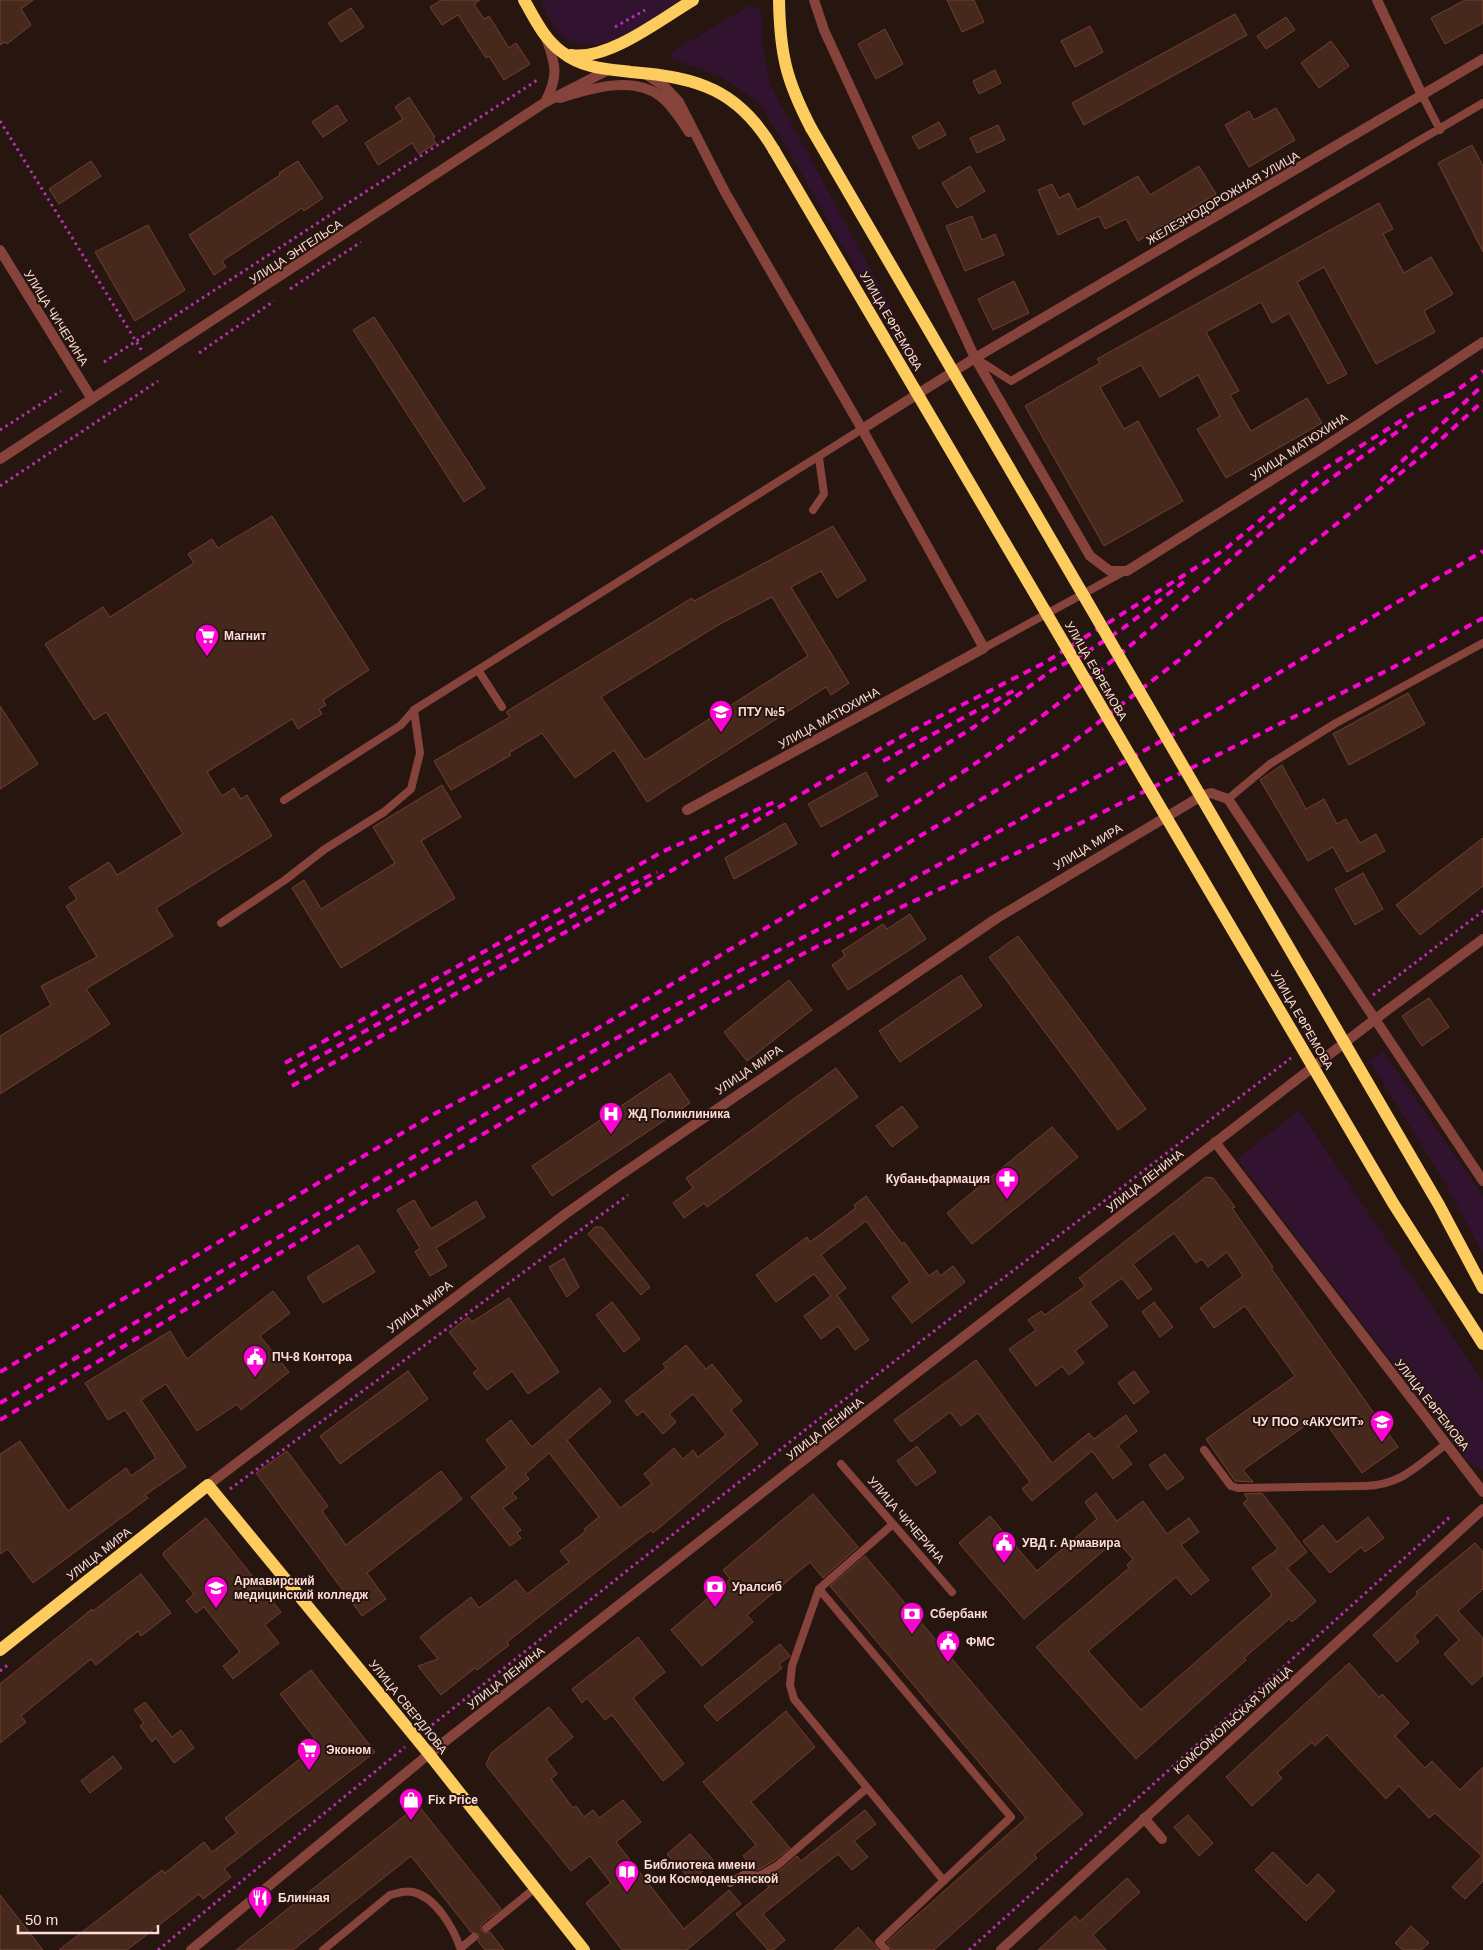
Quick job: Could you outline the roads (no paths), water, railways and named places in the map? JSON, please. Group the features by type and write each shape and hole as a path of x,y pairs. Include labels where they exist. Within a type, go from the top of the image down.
{"main road":[{"name":"УЛИЦА ЕФРЕМОВА","path":"524,0 545,36 563,54 580,63 608,70 682,78 701,84 726,96 746,110 762,130 1394,1203 1483,1344"},
{"path":"563,54 581,56 602,53 693,0"},
{"name":"УЛИЦА ЕФРЕМОВА","path":"778,0 779,32 785,68 792,89 811,128 1439,1205 1483,1288"},
{"name":"УЛИЦА СВЕРДЛОВА","path":"208,1485 429,1754 584,1950"},
{"name":"УЛИЦА МИРА","path":"0,1650 208,1485"}],"street":[{"path":"814,0 824,30 975,358 1090,556 1110,571 1126,571"},
{"path":"1377,0 1422,97"},
{"path":"544,103 555,82 556,72 545,36"},
{"name":"ЖЕЛЕЗНОДОРОЖНАЯ УЛИЦА","path":"862,429 975,358 1422,97 1483,59"},
{"name":"УЛИЦА ЭНГЕЛЬСА","path":"0,459 544,103 608,70"},
{"name":"УЛИЦА ЕФРЕМОВА","path":"638,72 656,80 674,95 710,163 862,429 984,648"},
{"path":"544,103 609,86 631,86 648,90 662,98 671,108 710,163"},
{"name":"УЛИЦА ЧИЧЕРИНА","path":"0,250 92,399"},
{"name":"УЛИЦА МАТЮХИНА","path":"1126,571 1316,452 1483,342"},
{"name":"УЛИЦА МАТЮХИНА","path":"687,810 984,648"},
{"name":"УЛИЦА МИРА","path":"208,1485 564,1214 948,951 1019,904 1203,795 1211,793 1228,799"},
{"path":"1228,799 1483,1181"},
{"name":"УЛИЦА ЛЕНИНА","path":"191,1950 429,1754 1215,1142 1483,939"},
{"name":"УЛИЦА ЕФРЕМОВА","path":"1215,1142 1445,1445 1483,1492"},
{"path":"1467,1473 1483,1480"},
{"name":"КОМСОМОЛЬСКАЯ УЛИЦА","path":"1001,1950 1483,1509"},
{"path":"1144,1818 1162,1839"}],"lane":[{"path":"1422,97 1440,130"},
{"path":"975,358 1011,380 1440,130 1483,103"},
{"path":"284,800 400,725 414,710 819,458 862,429"},
{"path":"813,510 824,494 819,458"},
{"path":"984,648 1126,571"},
{"path":"1228,799 1270,764 1327,728 1483,643"},
{"path":"478,670 502,707"},
{"path":"221,923 285,880 325,849 384,812 411,788 420,753 414,710"},
{"path":"1204,1450 1232,1486 1238,1488 1380,1486 1397,1481 1445,1445"},
{"name":"УЛИЦА ЧИЧЕРИНА","path":"841,1464 952,1592"},
{"path":"893,1524 819,1589 792,1666 790,1685 794,1699 944,1881"},
{"path":"819,1589 1011,1817 879,1942 886,1950"},
{"path":"730,1883 745,1874 759,1876 778,1865 867,1788"},
{"path":"486,1928 535,1888"},
{"path":"323,1950 390,1895 403,1891 412,1891 429,1900 449,1925 461,1949 474,1936"}],"railway":[{"path":"1448,397 1483,371"},
{"path":"1381,481 1483,385"},
{"path":"292,1086 601,912 913,730 1044,663 1224,550 1316,474 1415,412 1453,393"},
{"path":"0,1372 436,1113 595,1030 1059,753 1179,660 1305,549 1427,452 1483,401"},
{"path":"832,856 1008,741 1117,657 1289,510 1407,425"},
{"path":"0,1403 563,1068 703,990 895,889 1210,714 1483,551"},
{"path":"887,781 974,727 1052,670 1087,652 1122,629 1185,581"},
{"path":"0,1420 367,1201 710,1003 816,947 1085,821 1392,668 1483,618"},
{"path":"883,761 1015,690"},
{"path":"285,1063 662,852 779,800"},
{"path":"288,1074 604,898 657,872"}],"place":[{"name":"Магнит","path":"207,657"},
{"name":"ПТУ №5","path":"721,733"},
{"name":"ЖД Поликлиника","path":"611,1135"},
{"name":"Кубаньфармация","path":"1007,1200"},
{"name":"ПЧ-8 Контора","path":"255,1378"},
{"name":"ЧУ ПОО «АКУСИТ»","path":"1382,1443"},
{"name":"УВД г. Армавира","path":"1004,1564"},
{"name":"Уралсиб","path":"715,1608"},
{"name":"Армавирский медицинский колледж","path":"216,1609"},
{"name":"Сбербанк","path":"912,1635"},
{"name":"ФМС","path":"948,1663"},
{"name":"Эконом","path":"309,1771"},
{"name":"Fix Price","path":"411,1821"},
{"name":"Библиотека имени Зои Космодемьянской","path":"627,1893"},
{"name":"Блинная","path":"260,1919"}]}
